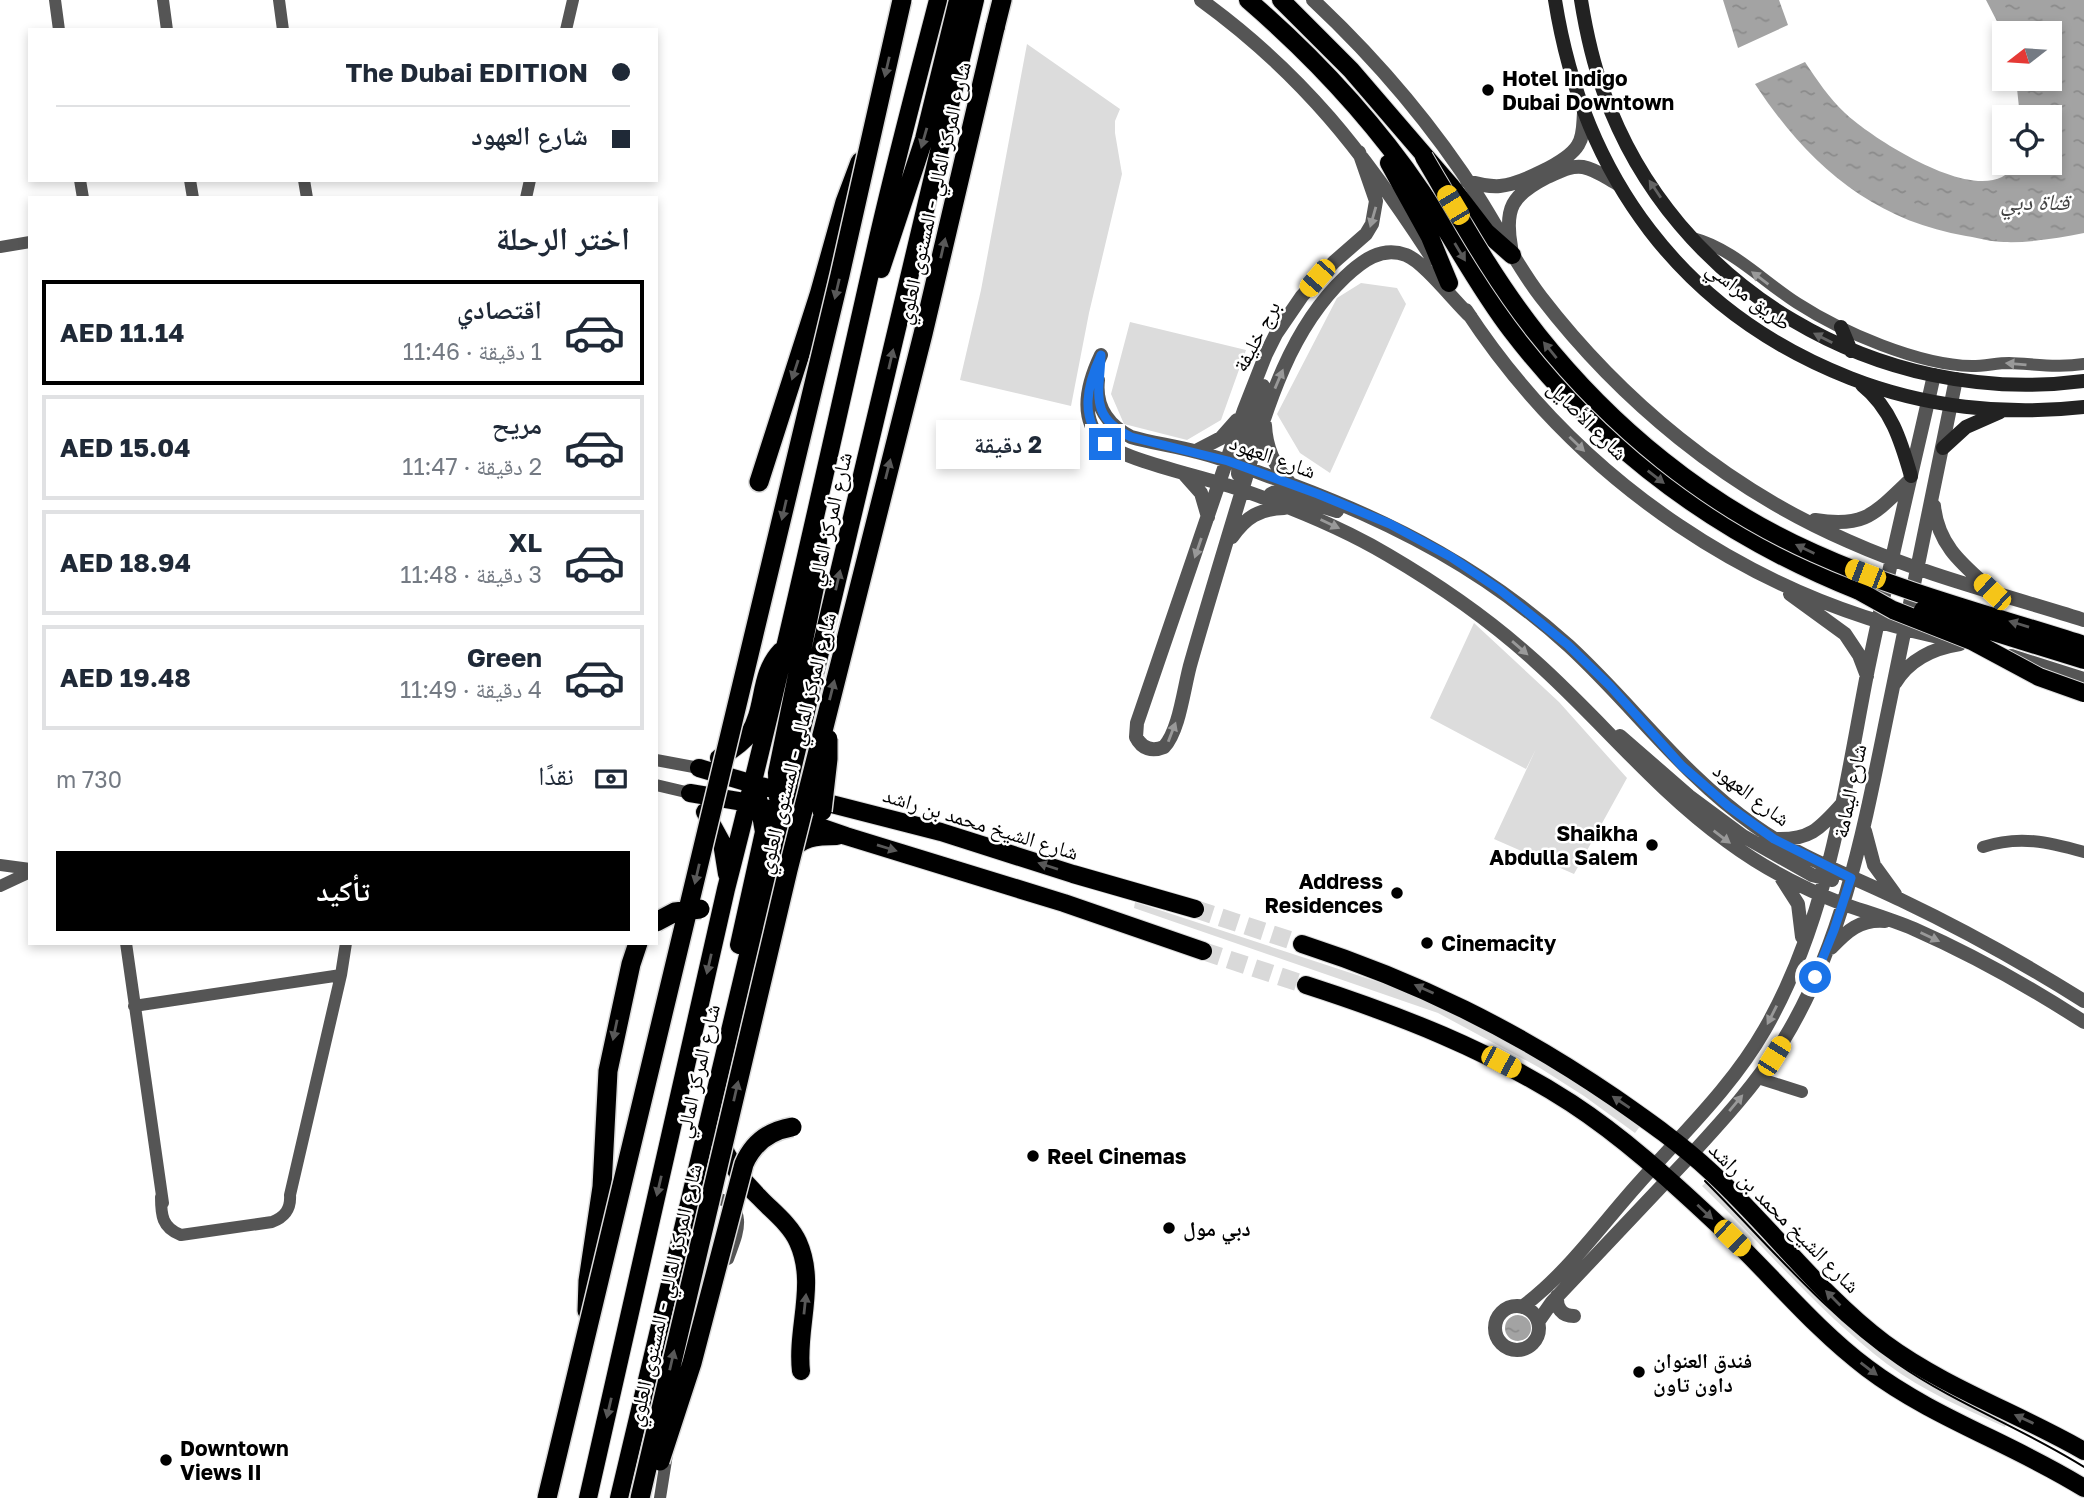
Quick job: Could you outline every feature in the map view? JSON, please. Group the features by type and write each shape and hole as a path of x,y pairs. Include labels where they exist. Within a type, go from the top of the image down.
{"highway":[{"path":"547,1498 837,289 902,0"},
{"name":"شارع المركز المالي - المستوى العلوي","path":"642,1498 824,721 919,347 1002,0"},
{"path":"759,482 819,295 845,202 870,142"},
{"path":"822,811 829,750 824,721"},
{"path":"658,921 675,912 701,909"},
{"path":"589,1323 588,1281 600,1207 608,1071 637,945"},
{"path":"642,1498 666,1445 692,1363 744,1164 750,1151 760,1140 773,1132 792,1127"}],"main road":[{"name":"شارع المركز المالي","path":"588,1498 726,889 741,830 755,805 753,784 883,218 938,0"},
{"path":"853,355 924,139 958,0"},
{"name":"شارع المركز المالي","path":"783,783 804,726 975,0"},
{"name":"شارع الأصايل","path":"1248,0 1318,64 1380,135 1420,190 1504,321 1550,378 1594,424 1650,472 1718,521 1773,552 1860,591 2084,660"},
{"name":"شارع الأصايل","path":"1281,0 1351,69 1424,157 1498,280 1545,344 1606,411 1684,477 1761,526 1829,560 1912,591 2084,645"},
{"name":"طريق مراسي","path":"1555,0 1565,53 1584,113 1618,184 1665,251 1724,308 1781,346 1856,380 1928,401 1951,406 2006,410 2084,407"},
{"name":"طريق مراسي","path":"1581,0 1594,61 1617,125 1649,181 1692,238 1731,276 1773,309 1824,339 1851,351 1934,375 1998,384 2084,381"},
{"path":"1360,110 1370,133 1419,214 1449,283"},
{"path":"1424,157 1450,185 1486,233 1512,255"},
{"path":"1841,327 1851,351"},
{"path":"1856,380 1874,396 1889,415 1899,436 1910,478"},
{"path":"1942,448 1966,428 2006,410"},
{"path":"782,813 783,783 816,582 816,515"},
{"path":"1860,591 1894,610 1972,641 2039,677 2084,693"},
{"path":"699,768 731,750 750,733 768,670 772,661 786,646"},
{"path":"804,726 808,769 812,778 818,786 849,808"},
{"name":"شارع الشيخ محمد بن راشد","path":"699,768 753,784 783,783 849,808 941,832 1195,909"},
{"path":"691,793 782,813 846,836 988,878 1203,951"},
{"path":"691,793 712,822 722,843 726,889"},
{"path":"718,1079 717,1046 764,832 755,805"},
{"name":"شارع المركز المالي","path":"620,1498 782,813"},
{"path":"741,830 757,825 764,832"},
{"path":"764,893 786,856 797,844 820,836 846,836"},
{"path":"1101,916 1113,886"},
{"name":"شارع الشيخ محمد بن راشد","path":"1302,944 1404,980 1485,1019 1563,1064 1655,1125 1691,1154 1742,1201 1839,1305 1878,1338 1940,1379 2039,1426 2084,1451"},
{"path":"1306,985 1387,1011 1482,1052 1573,1105 1669,1179 1746,1251 1822,1330 1867,1368 1921,1404 2028,1456 2084,1488"},
{"path":"712,1106 720,1139 730,1160 750,1189 793,1233 799,1245 807,1282 798,1351 801,1371"}],"street":[{"path":"55,0 59,28"},
{"path":"163,0 167,28"},
{"path":"279,0 283,28"},
{"path":"566,28 573,0"},
{"name":"شارع الأصايل","path":"1201,0 1278,61 1312,96 1394,199 1503,361 1552,419 1615,478 1685,530 1778,584 1878,622 1968,643 2084,679"},
{"path":"1313,0 1390,80 1467,181 1532,285 1571,334 1649,412 1721,469 1848,541 1918,568 2082,619"},
{"path":"1467,181 1489,186 1507,185 1559,162 1572,153 1579,143 1584,113"},
{"name":"برج خليفة","path":"1225,547 1187,674 1172,736 1164,747 1151,750 1144,748 1139,743 1135,730 1220,483 1238,465 1244,410 1276,334 1302,296 1334,262 1366,234 1372,224 1376,201 1359,152"},
{"path":"1512,255 1508,221 1510,210 1521,192 1574,167 1590,169 1618,184"},
{"path":"1692,238 1720,248 1799,304 1841,327 1908,353 1972,366 2009,363 2047,367 2084,364"},
{"path":"0,247 28,242"},
{"path":"1238,465 1265,417 1291,353 1312,315 1337,285 1367,259 1392,252 1416,260 1471,317"},
{"path":"1225,547 1242,490 1238,465 1271,360 1276,334"},
{"name":"شارع العهود","path":"2082,998 2021,962 1901,900 1851,878 1827,873 1774,839 1728,806 1682,766 1610,686 1546,626 1451,557 1390,524 1293,485 1196,452 1131,437 1111,425 1097,394 1101,355 1087,401 1088,417 1105,444 1119,452 1242,490 1290,508 1332,525 1370,545 1474,610 1537,663 1680,804 1728,842 1777,873 1822,895 1898,923 1971,956 2084,1022"},
{"name":"شارع اليمامة","path":"1522,1307 1549,1282 1730,1080 1755,1046 1775,1010 1822,895 1878,622 1934,375"},
{"name":"شارع اليمامة","path":"1538,1322 1557,1296 1669,1179 1762,1073 1795,1020 1823,957 1851,878 1956,379"},
{"path":"1196,452 1221,438 1244,410"},
{"path":"1265,417 1271,456 1280,472 1293,485"},
{"path":"1181,471 1200,493 1208,520"},
{"path":"1800,516 1828,522 1862,520 1879,510 1910,478"},
{"path":"1272,502 1271,494 1275,492 1367,520 1390,524"},
{"path":"1933,494 1937,524 1946,546 1992,592"},
{"path":"1225,547 1242,523 1255,513 1290,508"},
{"path":"1778,584 1845,634 1859,655 1867,677"},
{"path":"1893,687 1900,676 1919,658 1938,649 1968,643"},
{"path":"1601,727 1629,742 1689,796 1736,831 1800,869 1827,873"},
{"path":"658,760 699,768"},
{"path":"658,785 691,793"},
{"path":"1774,839 1809,835 1843,803"},
{"path":"1864,821 1867,844 1874,865 1886,884 1901,900"},
{"path":"1983,847 2029,839 2084,852"},
{"path":"0,865 28,871"},
{"path":"0,886 28,872"},
{"path":"1777,873 1798,904 1803,933 1801,949"},
{"path":"1823,957 1845,933 1857,925 1873,920 1898,923"},
{"path":"126,945 161,1197 168,1216 180,1228 197,1232 265,1222 282,1208 289,1195 346,945"},
{"path":"134,1006 341,975"},
{"path":"2045,997 2084,1012"},
{"path":"1762,1073 1802,1089"},
{"path":"660,1498 668,1450 736,1235 738,1217 734,1208 719,1199 702,1203 696,1210 680,1247"},
{"path":"1557,1296 1561,1311 1574,1315"},
{"path":"1522,1307 1534,1315 1538,1322 1537,1336 1525,1349 1509,1349 1502,1344 1496,1332 1497,1319 1506,1309 1522,1307"}],"shaded area":[{"path":"1027,44 1120,109 1115,121 1115,133 1122,174 1089,313 1071,406 960,380 981,290"},
{"path":"1361,283 1397,288 1406,304 1330,473 1300,453 1277,414 1337,298"},
{"path":"1130,322 1246,350 1221,420 1187,440 1124,424 1111,394"},
{"path":"1474,623 1559,702 1627,778 1574,874 1494,839 1536,749 1526,769 1430,718"},
{"path":"1135,902 1424,997 1516,1042 1641,1125 1635,1133 1540,1068 1438,1013 1134,908"},
{"path":"1711,1178 1824,1297 2009,1418 2005,1427 1915,1383 1862,1344 1815,1301 1702,1186"}],"water":[{"path":"1723,0 1779,0 1788,25 1738,48"},
{"name":"قناة دبي","path":"1986,0 2084,0 2084,233 2034,241 1999,242 1932,228 1900,217 1844,184 1820,163 1775,113 1755,84 1805,62 1845,113 1879,139 1930,167 1957,177 1982,181 2004,175 2062,175 2062,105 2019,105 2017,91 2062,91 2062,21 1997,21"},
{"path":"1518,1315 1527,1319 1531,1328 1527,1337 1518,1341 1509,1337 1505,1328 1509,1319"}],"tunnel":[{"path":"1195,909 1302,944"},
{"path":"1203,951 1306,985"}],"tram line":[{"path":"1705,1181 1797,1277 1871,1344 1943,1392 2038,1440 2084,1467"}],"place":[{"name":"Hotel Indigo Dubai Downtown","path":"1488,90"},
{"name":"Shaikha Abdulla Salem","path":"1652,845"},
{"name":"Address Residences","path":"1397,893"},
{"name":"Cinemacity","path":"1427,943"},
{"name":"Reel Cinemas","path":"1033,1156"},
{"name":"دبي مول","path":"1169,1228"},
{"name":"فندق العنوان داون تاون","path":"1639,1372"},
{"name":"Downtown Views II","path":"166,1460"}],"route":[{"path":"1105,444 1091,425 1087,409 1090,386 1101,355 1097,394 1105,416 1111,425 1121,432 1131,437 1228,461 1366,513 1451,557 1500,590 1546,626 1589,665 1655,738 1713,794 1774,839 1851,878 1815,977"}]}
